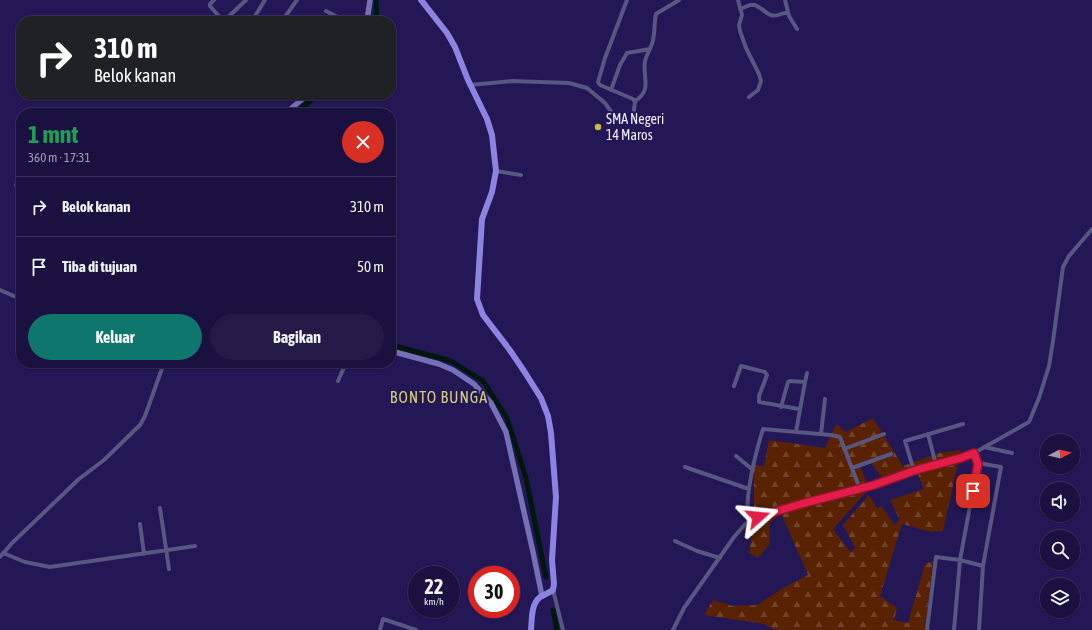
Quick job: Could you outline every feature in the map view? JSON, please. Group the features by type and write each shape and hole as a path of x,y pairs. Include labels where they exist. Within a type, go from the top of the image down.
{"main road":[{"path":"421,0 453,42 470,85 490,127 494,144 496,171 492,192 482,222 477,299 482,316 509,349 524,371 541,398 548,416 553,448 556,497 552,560 554,582 553,590 546,596 542,596 538,599 533,609 531,630"}],"street":[{"path":"214,0 210,6 219,16"},
{"path":"228,16 246,0"},
{"path":"255,16 265,0"},
{"path":"286,16 297,0"},
{"path":"368,16 370,0"},
{"path":"627,0 598,82 600,85 635,100"},
{"path":"633,117 635,100 643,94 646,81 645,61 654,38 656,14 679,0"},
{"path":"738,0 742,16 740,31 761,81 758,90 749,97"},
{"path":"784,0 790,20 797,29"},
{"path":"740,9 755,4 766,13 773,16 787,12"},
{"path":"326,11 336,16"},
{"path":"611,90 620,65 627,53 650,49"},
{"path":"470,85 512,82 562,82 576,84 587,88 607,105 612,113"},
{"path":"292,108 301,100"},
{"path":"496,171 521,175"},
{"path":"672,630 684,608 734,537 748,521 801,504 860,489 936,464 961,458 974,453 1028,423 1031,419 1049,366 1063,267 1069,256 1092,229"},
{"path":"0,290 16,297"},
{"path":"396,352 439,364 453,370 474,384 491,403 506,432 542,596"},
{"path":"734,386 741,366 765,372 767,375 758,402 799,410"},
{"path":"162,368 145,416 140,425 104,460 79,479 1,555 50,567 195,546"},
{"path":"338,381 344,368"},
{"path":"796,432 807,373"},
{"path":"781,407 788,382 805,382"},
{"path":"821,434 825,399"},
{"path":"914,472 905,441 963,424"},
{"path":"748,521 747,506 749,488 763,429 840,437 860,489"},
{"path":"844,449 884,434"},
{"path":"928,434 936,464"},
{"path":"984,447 1012,453"},
{"path":"954,630 960,560 978,464 974,453"},
{"path":"852,468 891,454"},
{"path":"736,456 753,470"},
{"path":"978,464 1000,467 983,566 978,630"},
{"path":"685,467 749,488"},
{"path":"160,508 169,569"},
{"path":"140,524 144,554"},
{"path":"675,541 697,551 720,558"},
{"path":"928,630 936,557 960,560 983,566"},
{"path":"553,590 563,630"},
{"path":"380,630 383,619 416,630"}],"green space":[{"path":"873,418 903,466 939,453 961,450 943,531 931,532 902,524 880,596 897,608 894,620 908,623 925,564 933,561 925,630 775,630 764,624 704,615 713,600 733,606 757,605 783,588 808,575 781,513 770,523 769,545 758,558 749,553 752,536 742,528 754,511 754,465 764,466 769,440 825,448 836,424 846,432","holes":["868,459 885,481 916,470 924,489 890,500 900,520 894,525 882,506 877,508 869,495 843,525 855,547 851,553 833,529 865,493 870,490 859,464"]}],"waterway":[{"path":"376,0 377,16"},
{"path":"302,108 311,100"},
{"path":"396,346 451,361 483,381 507,418 526,478 546,577"},
{"path":"553,610 557,630"}],"place":[{"name":"SMA Negeri 14 Maros","path":"598,127"}],"district":[{"name":"BONTO BUNGA","path":"439,397"}],"route":[{"path":"758,517 874,485 916,470 974,453 978,464 973,491"}]}
